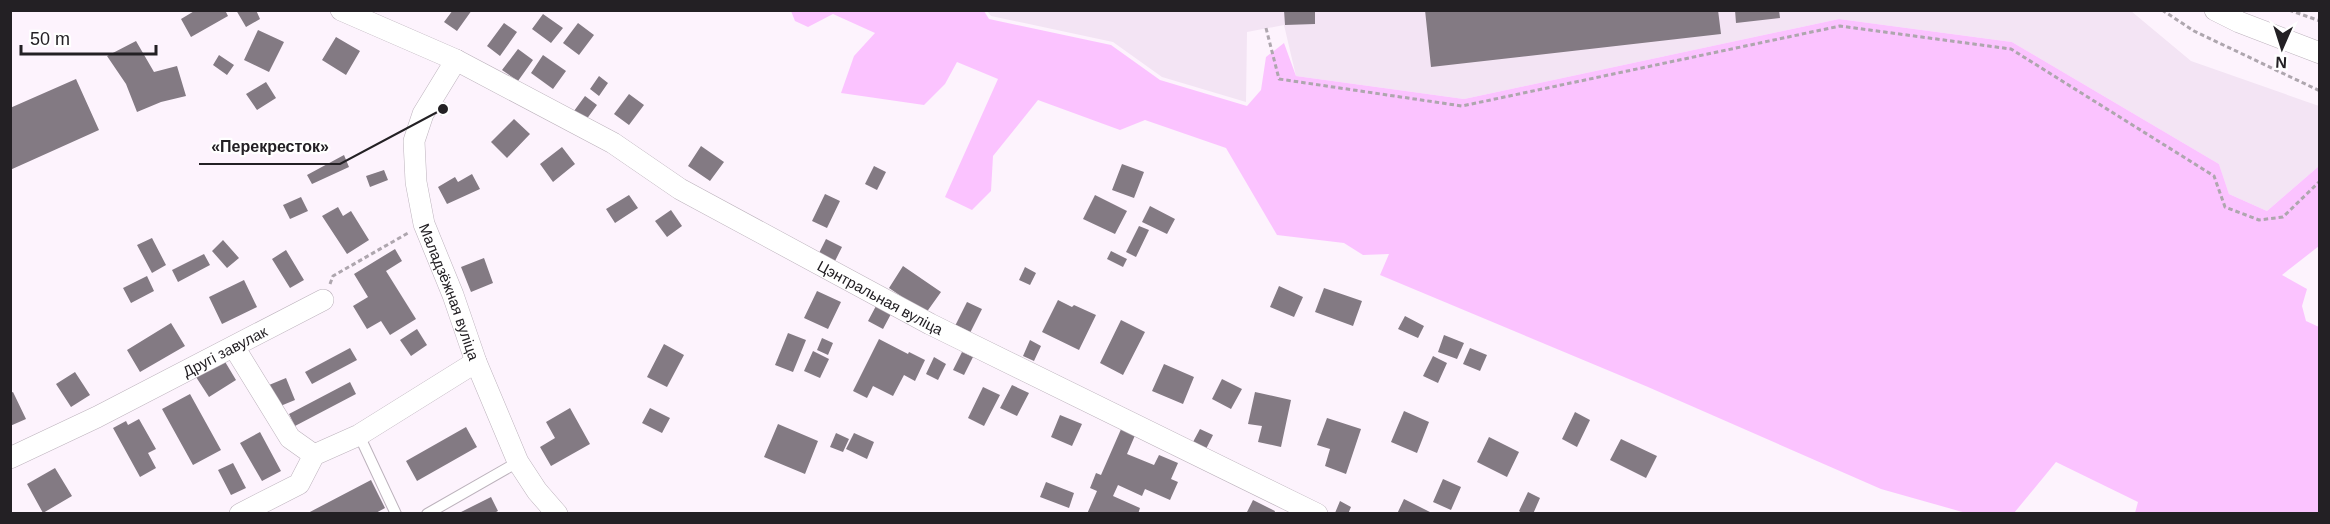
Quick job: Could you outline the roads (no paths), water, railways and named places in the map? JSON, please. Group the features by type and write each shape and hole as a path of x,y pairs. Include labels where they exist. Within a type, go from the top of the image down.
{"street":[{"name":"Цэнтральная вуліца","path":"341,10 456,60 613,143 680,189 930,324 1317,513"},
{"path":"2215,10 2239,22 2319,53"},
{"name":"Маладзёжная вуліца","path":"456,60 423,114 414,141 416,182 424,224 453,295 476,362 518,462 537,490 557,513"},
{"name":"Другі завулак","path":"10,458 234,347 323,300"},
{"path":"234,347 290,438 314,455"},
{"path":"240,513 299,484 314,455 359,435 476,362"}],"lane":[{"path":"359,435 396,513"},
{"path":"427,513 518,462"}],"place":[{"name":"«Перекресток»","path":"443,109"}]}
